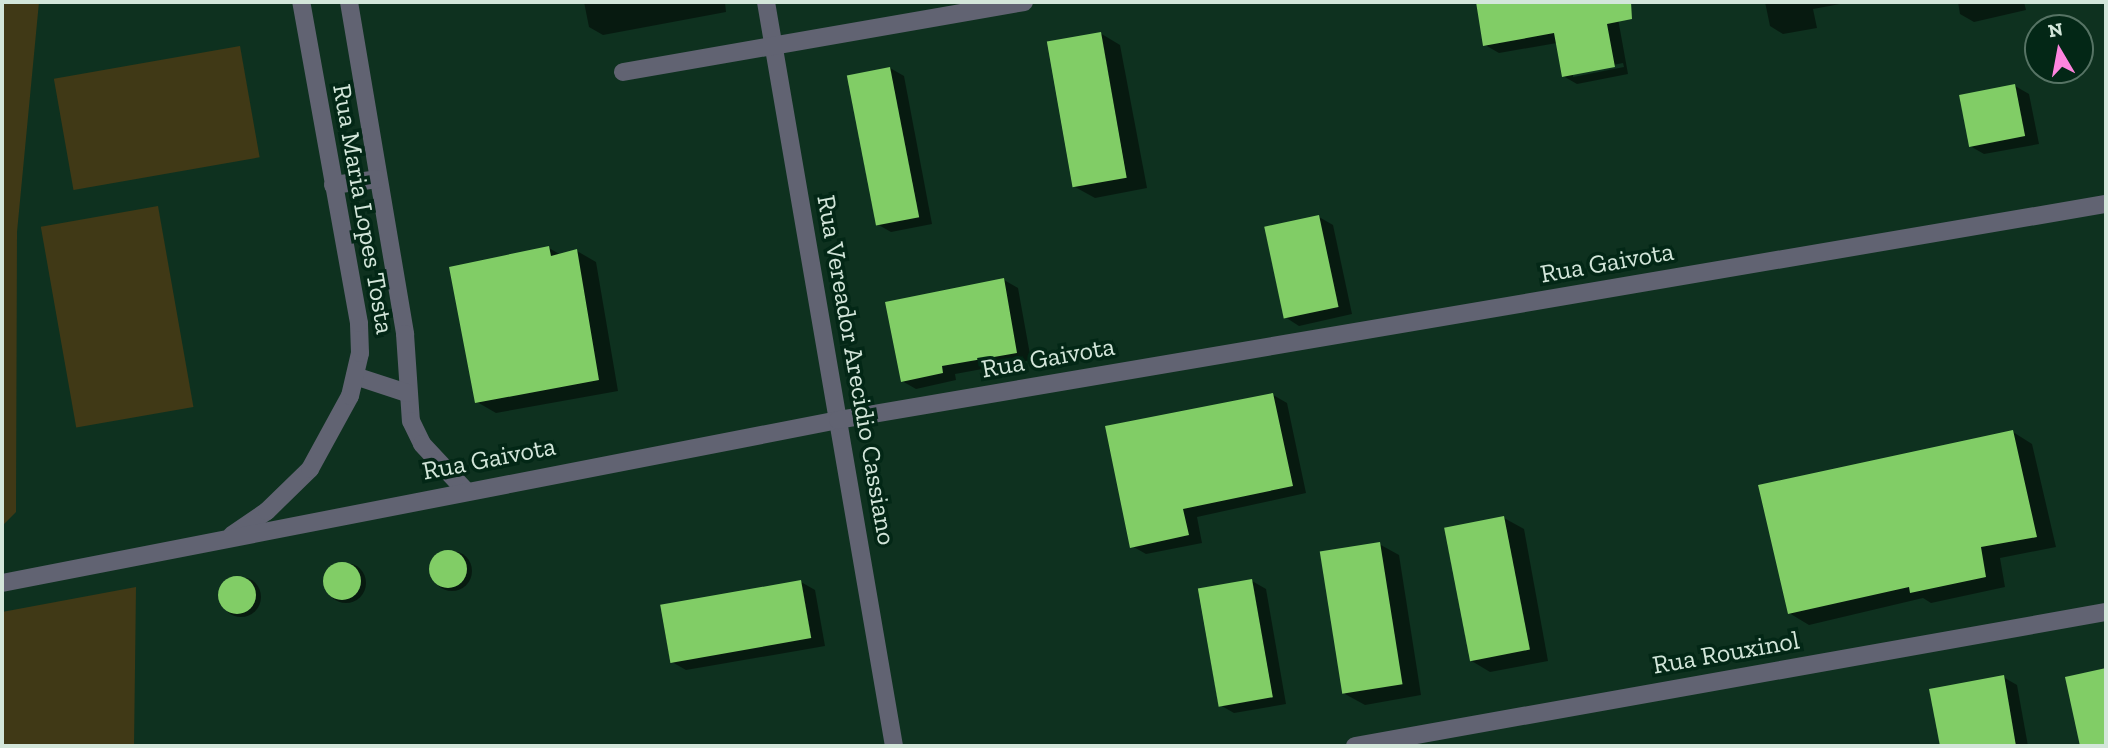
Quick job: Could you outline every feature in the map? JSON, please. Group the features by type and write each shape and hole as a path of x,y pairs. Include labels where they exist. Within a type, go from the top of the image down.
{"street":[{"name":"Rua Maria Lopes Tosta","path":"223,541 267,511 310,469 350,396 355,376 359,323 301,2"},
{"name":"Rua Maria Lopes Tosta","path":"349,2 405,334 411,421 422,444 465,490"},
{"name":"Rua Vereador Arecidio Cassiano","path":"766,2 894,746"},
{"path":"623,72 1024,2"},
{"path":"333,185 378,179"},
{"name":"Rua Gaivota","path":"2,583 223,541 465,490 838,421 2106,204"},
{"path":"355,376 407,393"},
{"name":"Rua Rouxinol","path":"1355,746 2106,612"}],"shaded area":[{"path":"2,2 39,2 17,232 16,512 2,526"},
{"path":"240,46 260,157 73,190 54,79"},
{"path":"158,206 193,407 76,428 41,227"},
{"path":"136,587 134,746 2,746 2,612"}],"building":[{"path":"1476,2 1631,2 1632,19 1607,24 1615,67 1562,77 1554,33 1483,46"},
{"path":"1101,32 1127,178 1073,187 1047,42"},
{"path":"890,67 919,217 876,226 847,75"},
{"path":"2015,84 2025,136 1969,147 1959,95"},
{"path":"1319,215 1339,307 1284,319 1264,227"},
{"path":"549,246 551,256 577,249 599,380 475,403 449,267"},
{"path":"1004,278 1017,353 942,366 943,373 901,382 885,302"},
{"path":"1273,393 1293,486 1183,509 1189,535 1130,548 1105,426"},
{"path":"2013,430 2037,537 1981,547 1986,577 1910,593 1909,587 1788,614 1758,485"},
{"path":"1504,516 1530,650 1470,661 1444,528"},
{"path":"1380,542 1403,684 1342,694 1320,552"},
{"path":"448,550 461,556 467,569 461,582 448,588 435,582 429,569 435,556"},
{"path":"342,562 355,568 361,581 355,594 342,600 329,594 323,581 329,568"},
{"path":"237,576 250,582 256,595 250,608 237,614 224,608 218,595 224,582"},
{"path":"1252,579 1273,697 1219,707 1198,589"},
{"path":"801,580 811,638 670,663 660,605"},
{"path":"2106,668 2106,746 2080,746 2065,677"},
{"path":"2004,675 2016,746 1940,746 1929,689"}]}
